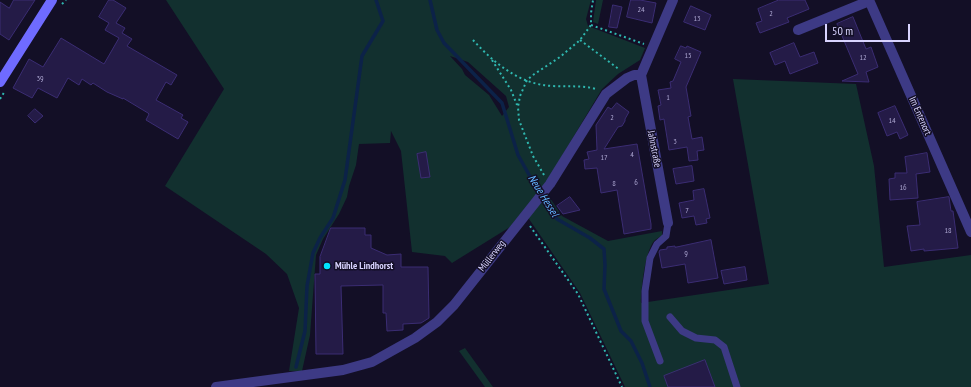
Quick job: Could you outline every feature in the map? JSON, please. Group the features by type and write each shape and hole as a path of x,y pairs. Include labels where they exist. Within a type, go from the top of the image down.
{"main road":[{"path":"0,82 52,0"}],"street":[{"path":"641,75 673,0"},
{"path":"798,30 869,0"},
{"name":"Im Entenort","path":"869,0 971,232"},
{"name":"Müllerweg","path":"216,387 343,370 372,362 415,338 437,322 454,306 548,186 606,94 627,78 634,75 641,75"},
{"name":"Jahnstraße","path":"641,75 668,223"}],"lane":[{"path":"660,360 645,321 645,291 650,258 656,244 666,236 668,223"},
{"path":"670,317 682,331 696,338 715,340 724,347 737,387"}],"path":[{"path":"548,186 519,120 518,106 520,96 527,80 560,57 580,40 591,25 593,0"},
{"path":"591,25 653,48"},
{"path":"473,40 491,59 518,106"},
{"path":"580,40 623,72 627,78"},
{"path":"491,59 517,76 539,85 591,88 606,94"},
{"path":"523,217 578,294 622,387"}],"green space":[{"path":"166,0 591,0 586,19 588,26 645,48 640,60 618,74 602,89 547,181 510,227 452,263 445,256 412,252 401,151 391,131 390,143 359,144 356,165 347,197 339,214 323,239 316,255 310,335 302,371 289,371 299,308 287,274 266,254 165,186 224,89","holes":["450,56 468,62 506,96 509,107 502,116 489,95 465,75 462,69"]},
{"path":"596,0 603,0 598,24 593,22"},
{"path":"733,79 856,84 874,166 884,267 971,255 971,387 625,387 580,293 529,219 530,213 548,195 562,216 608,241 662,231 662,236 654,241 648,253 643,280 641,303 769,284"},
{"path":"465,348 493,387 485,387 459,351"}],"building":[{"path":"14,0 35,0 9,40 0,34 0,2 9,8"},
{"path":"109,0 113,0 126,8 116,23 125,28 122,33 132,39 127,46 177,75 171,85 166,82 156,100 183,115 181,118 188,122 178,139 146,120 149,114 148,113 123,98 107,92 93,83 91,85 82,79 79,85 68,78 57,98 38,88 32,98 13,88 29,59 43,67 61,38 104,64 119,38 105,30 109,23 99,17"},
{"path":"631,0 656,3 652,23 627,17"},
{"path":"779,0 805,0 809,9 787,18 789,22 760,33 756,23 762,21 758,9"},
{"path":"613,5 622,7 617,28 609,27"},
{"path":"691,6 711,15 705,30 684,22"},
{"path":"853,17 866,49 871,47 878,67 866,72 869,82 842,81 858,74 837,24"},
{"path":"794,43 800,57 814,52 818,63 790,74 785,61 775,65 770,53"},
{"path":"681,46 686,48 687,46 701,52 686,87 691,116 688,117 692,139 702,137 704,150 697,151 698,160 689,161 687,147 669,150 664,119 660,120 658,106 661,105 658,90 671,88 670,82 673,81 681,62 675,59"},
{"path":"617,103 629,112 622,126 618,127 604,149 637,144 651,224 651,229 624,234 617,190 601,193 597,168 585,169 584,160 589,159 587,152 597,150 596,125 608,107 611,109"},
{"path":"895,106 908,135 900,139 897,132 887,136 878,113"},
{"path":"35,109 43,116 35,123 28,116"},
{"path":"426,152 430,177 421,178 417,154"},
{"path":"927,153 930,172 916,174 918,198 890,200 889,179 895,178 895,173 907,173 905,157"},
{"path":"692,166 694,181 676,184 673,169"},
{"path":"704,189 710,218 706,219 707,223 696,225 694,216 682,218 679,203 694,200 693,191"},
{"path":"570,197 580,210 563,214 557,206"},
{"path":"949,197 951,211 953,211 958,248 911,251 907,226 920,225 917,202"},
{"path":"331,228 365,228 365,235 371,235 371,248 387,255 401,254 401,267 428,267 429,318 421,323 403,324 403,330 387,331 386,313 383,313 383,285 341,286 343,354 316,354 315,274 320,274 320,257"},
{"path":"711,240 718,278 688,283 685,264 662,268 659,252 660,250 667,249 667,247 675,247"},
{"path":"745,267 747,280 724,284 721,271"},
{"path":"705,360 715,387 668,387 664,376"}],"waterway":[{"path":"296,367 305,331 307,286 313,253 320,238 333,218 345,180 362,56 383,21 376,0"},
{"name":"Neue Hessel","path":"430,0 437,30 444,43 502,103 518,155 542,198 557,219 590,238 604,249 604,289 621,331 631,341 642,363 650,387"}],"place":[{"name":"Mühle Lindhorst","path":"327,266"}]}
